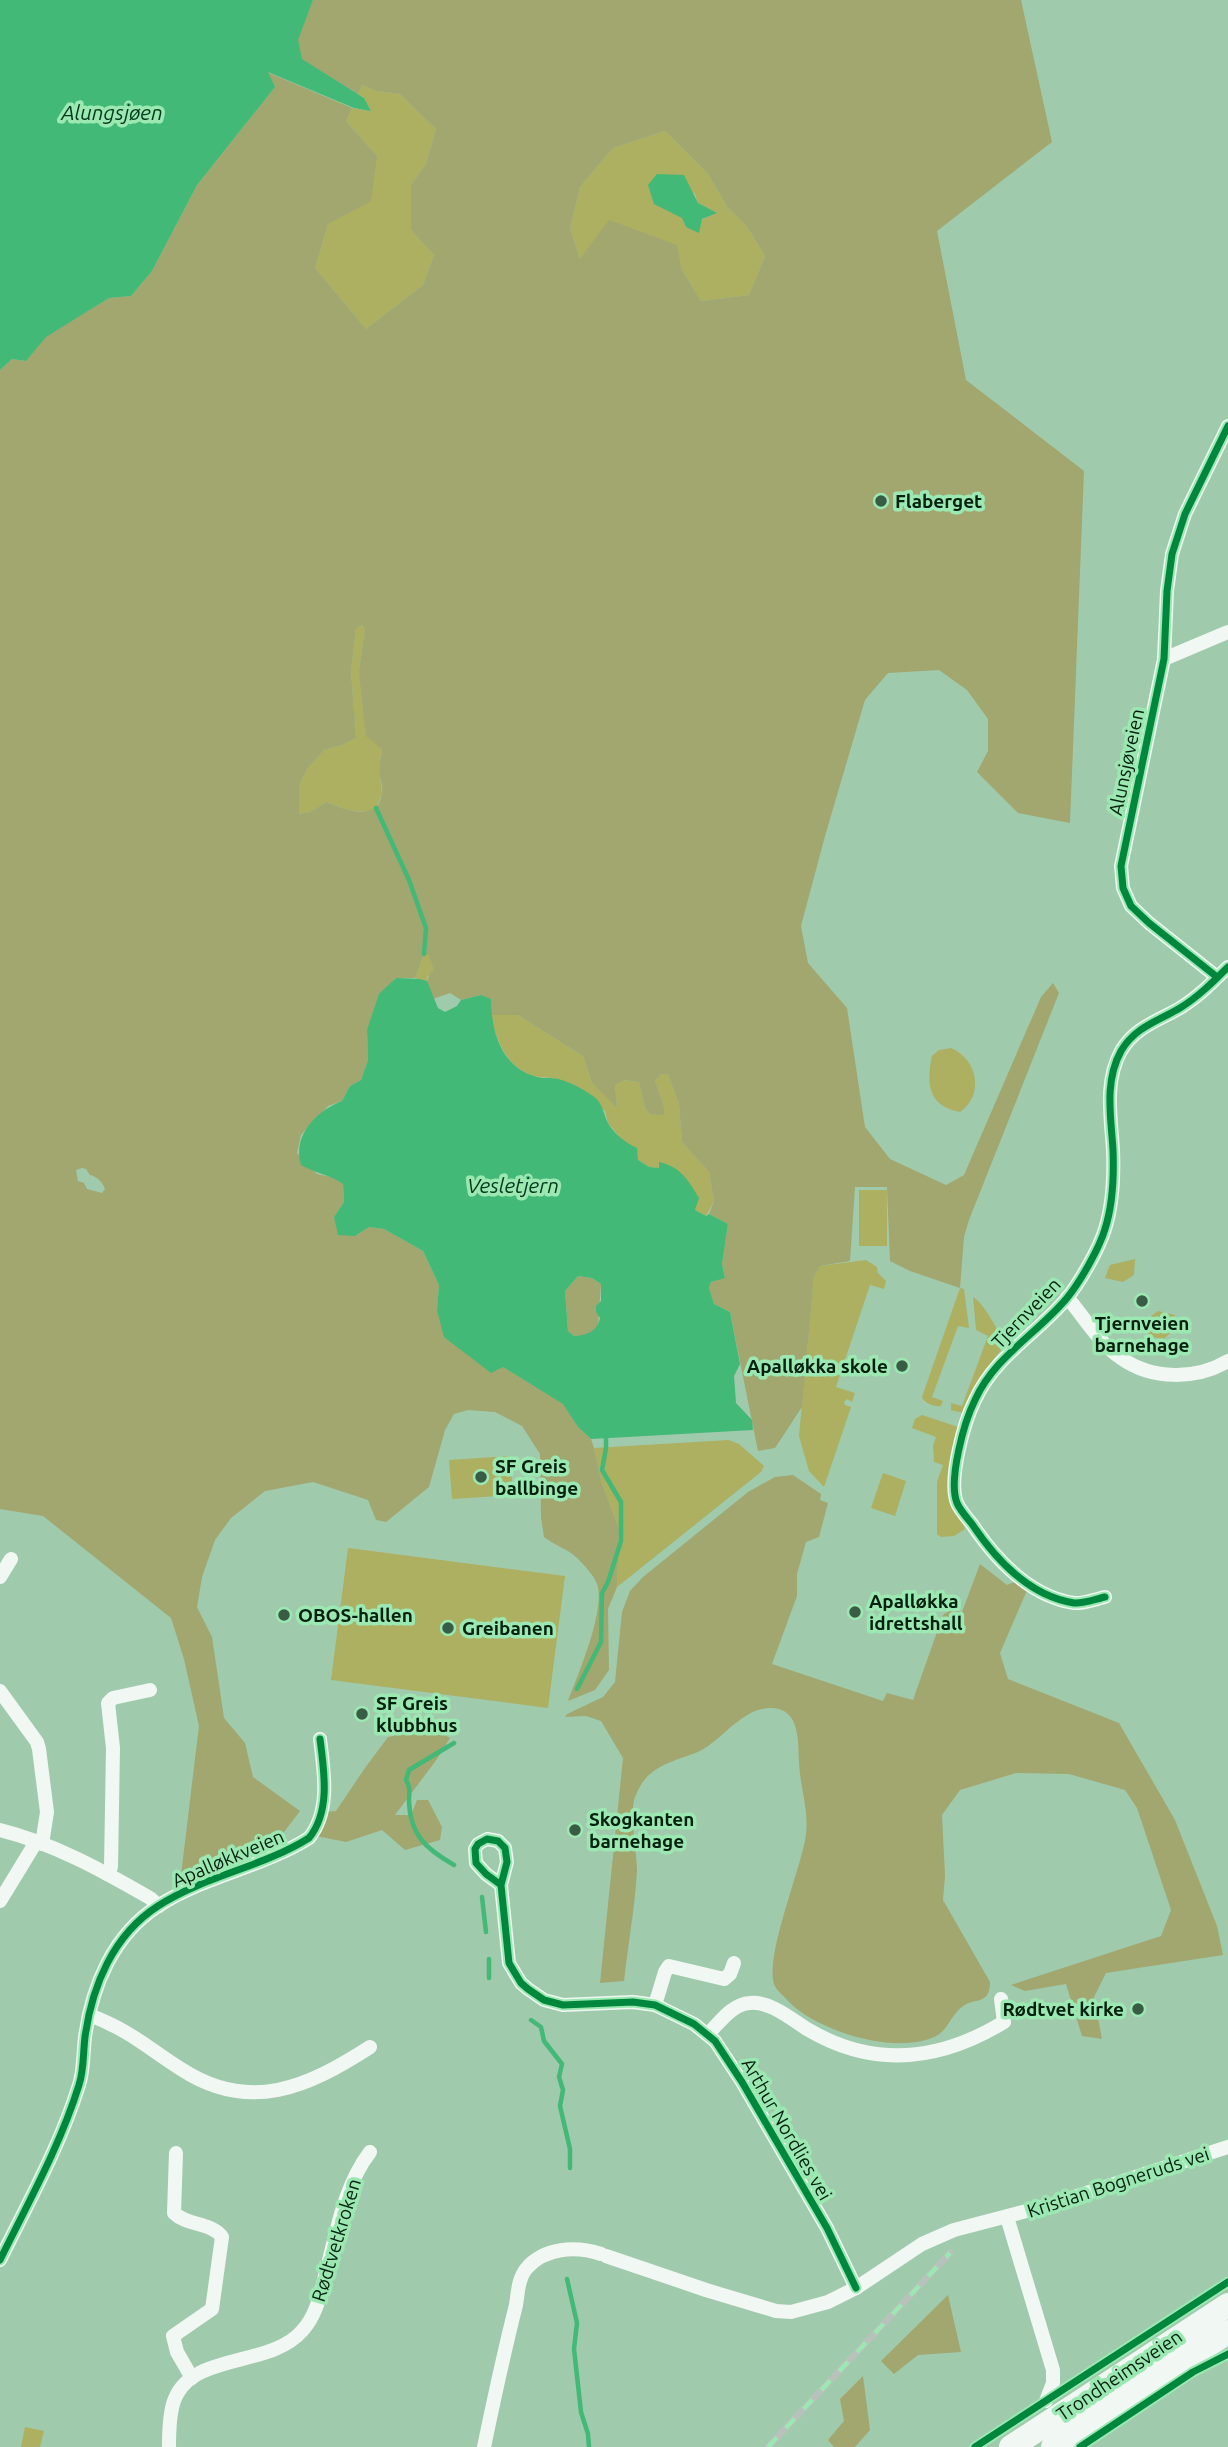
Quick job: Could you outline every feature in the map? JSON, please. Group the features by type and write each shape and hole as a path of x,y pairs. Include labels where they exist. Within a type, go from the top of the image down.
{"highway":[{"name":"Trondheimsveien","path":"1011,2447 1228,2305"},
{"name":"Trondheimsveien","path":"1053,2447 1228,2332"}],"street":[{"name":"Alunsjøveien","path":"1223,972 1131,906 1124,888 1121,868 1122,850 1135,802 1164,659 1172,554 1185,514 1228,426"},
{"path":"1164,659 1228,632"},
{"name":"Tjernveien","path":"1105,1597 1076,1603 1030,1585 990,1552 956,1502 955,1474 959,1446 974,1400 989,1376 1004,1357 1068,1297 1102,1237 1108,1220 1113,1174 1110,1091 1116,1061 1132,1037 1144,1026 1179,1009 1223,972"},
{"path":"1068,1297 1119,1358 1145,1371 1187,1375 1216,1368 1228,1361"},
{"path":"0,1577 11,1559"},
{"path":"107,1874 111,1867 113,1775 108,1703 113,1698 150,1690"},
{"path":"0,1691 37,1742 47,1812 39,1843 0,1901"},
{"name":"Apalløkkveien","path":"0,2260 53,2153 80,2082 89,2015 97,1985 110,1956 129,1931 159,1906 309,1838 320,1819 323,1802 320,1739"},
{"path":"0,1830 39,1843 107,1874 159,1906"},
{"name":"Arthur Nordlies vei","path":"501,1885 509,1963 521,1983 536,1996 563,2005 633,2002 655,2006 681,2016 708,2034 728,2059 827,2228 856,2288"},
{"path":"655,2006 669,1966 724,1979 730,1974 734,1963"},
{"path":"708,2034 730,2011 740,2005 755,2003 772,2008 820,2037 848,2048 881,2053 925,2054 963,2044 1004,2022 1001,1999"},
{"path":"89,2015 124,2030 196,2078 231,2091 258,2092 292,2088 321,2076 370,2047"},
{"name":"Kristian Bogneruds vei","path":"484,2447 504,2349 524,2271 538,2260 562,2250 580,2249 603,2255 705,2290 784,2313 828,2302 856,2288 922,2244 939,2236 1228,2147"},
{"name":"Rødtvetkroken","path":"192,2378 212,2368 275,2351 302,2332 320,2298 353,2178 370,2152"},
{"path":"169,2447 173,2403 181,2389 192,2378 177,2352 173,2336 212,2309 222,2237 215,2230 181,2219 174,2213 176,2153"},
{"name":"Kristian Bogneruds vei","path":"1007,2217 1053,2370 1053,2383 1046,2401"}],"shaded area":[{"path":"313,0 1021,0 1052,142 937,231 966,380 1084,471 1070,823 1018,813 977,772 988,751 988,719 967,690 939,670 888,673 865,700 801,926 808,963 847,1008 865,1127 890,1159 946,1185 964,1175 1041,997 1053,983 1059,993 969,1220 964,1237 960,1288 910,1271 890,1261 887,1187 855,1187 850,1261 820,1266 814,1276 802,1407 775,1448 758,1451 730,1312 714,1304 709,1288 711,1282 725,1277 722,1264 728,1224 709,1214 714,1201 709,1172 682,1142 679,1104 668,1074 661,1074 655,1081 664,1106 664,1115 650,1114 645,1108 639,1082 624,1080 615,1085 617,1108 592,1083 583,1056 518,1015 491,1015 481,995 461,1000 450,993 433,999 427,981 430,973 434,971 429,955 424,954 415,978 395,978 367,1030 368,1060 361,1080 350,1086 342,1101 328,1106 301,1135 297,1153 317,1174 335,1178 343,1184 344,1202 334,1217 355,1236 369,1227 384,1229 423,1251 439,1285 437,1310 503,1367 564,1404 578,1427 591,1439 602,1484 619,1529 617,1587 608,1609 609,1670 595,1690 568,1701 594,1625 599,1595 591,1573 577,1558 544,1537 540,1454 522,1426 495,1412 468,1410 454,1414 445,1430 429,1487 386,1522 376,1520 368,1500 313,1482 265,1491 231,1518 215,1540 202,1577 197,1607 212,1637 224,1718 245,1743 253,1777 300,1811 281,1836 181,1875 199,1726 184,1659 171,1618 43,1516 0,1509 0,370 12,359 26,361 45,337 109,298 131,296 152,271 197,185 275,87 267,72 352,108 346,121 377,156 371,201 328,224 315,268 366,329 423,285 434,255 411,230 411,185 426,164 436,129 400,94 376,91 362,85 358,94 302,60 297,40","holes":["665,131 708,174 728,208 746,225 765,256 749,295 701,301 681,268 677,245 609,220 580,259 570,228 580,187 613,148","362,625 365,628 359,671 366,736 382,749 379,771 382,791 379,802 374,808 360,812 327,802 310,812 299,814 299,785 307,769 324,750 356,738 351,671 356,628","86,1169 99,1180 105,1189 102,1193 87,1189 84,1183 78,1181 76,1170"]},
{"path":"362,85 376,91 400,94 436,129 426,164 411,185 411,230 434,255 423,285 366,329 315,268 328,224 377,156 346,121 352,108 371,111 364,98 358,94"},
{"path":"665,131 708,174 728,208 746,225 765,256 749,295 701,301 681,268 580,259 570,228 580,187 613,148","holes":["694,192 698,203 716,213 686,227 683,218"]},
{"path":"362,625 365,628 359,671 382,749 379,767 382,794 376,808 368,812 347,810 327,802 310,812 299,814 299,785 307,769 324,750 356,738 351,671 356,627"},
{"path":"424,954 429,954 434,971 427,977 427,981 415,978"},
{"path":"491,1015 518,1015 583,1056 592,1083 617,1107 615,1085 623,1080 639,1082 645,1108 650,1114 664,1106 655,1081 661,1074 668,1074 679,1104 682,1142 709,1172 714,1201 706,1216 695,1210 659,1163 659,1168 649,1167 638,1160 608,1123 605,1111 559,1080 528,1074 511,1062 496,1035"},
{"path":"951,1048 967,1060 975,1077 973,1096 960,1112 941,1105 935,1099 930,1084 932,1056 939,1050"},
{"path":"859,1190 887,1190 887,1246 859,1246"},
{"path":"1135,1259 1134,1275 1123,1282 1105,1278 1110,1265"},
{"path":"866,1260 877,1267 878,1273 886,1281 884,1289 870,1285 836,1387 855,1393 852,1402 847,1399 844,1402 851,1407 824,1487 809,1471 799,1436 814,1276 820,1266"},
{"path":"578,1276 592,1278 601,1284 598,1326 588,1335 574,1336 568,1331 565,1291"},
{"path":"960,1288 964,1289 969,1328 958,1326 932,1397 943,1401 941,1406 935,1406 922,1397"},
{"path":"973,1297 986,1311 1005,1345 985,1370 963,1413 951,1410 951,1403 962,1406 988,1336 976,1330"},
{"path":"1158,1311 1175,1315 1170,1333 1164,1339 1147,1336 1151,1316"},
{"path":"922,1415 958,1427 960,1517 965,1529 954,1536 941,1537 937,1534 937,1482 943,1465 934,1462 933,1446 936,1437 912,1428 915,1419"},
{"path":"729,1440 739,1444 764,1466 761,1472 617,1587 619,1529 602,1484 594,1448"},
{"name":"SF Greis ballbinge","path":"510,1456 513,1495 452,1499 449,1460"},
{"path":"883,1473 906,1481 895,1516 871,1508"},
{"path":"793,1475 821,1494 820,1500 828,1503 819,1537 806,1542 797,1574 797,1596 772,1664 883,1701 887,1693 913,1700 943,1615 950,1610 962,1612 980,1564 1007,1585 1017,1581 1028,1588 1000,1653 1008,1679 1119,1723 1175,1820 1217,1926 1223,1955 1106,1973 1094,1997 1102,2039 1082,2036 1066,1984 1025,1991 1011,1985 1161,1936 1171,1910 1137,1808 1125,1790 1069,1774 1016,1773 960,1790 942,1815 945,1876 943,1900 990,1982 987,1995 962,2007 939,2034 917,2042 898,2043 856,2037 817,2021 787,2000 774,1984 774,1953 803,1850 807,1826 796,1728 788,1714 772,1708 762,1709 744,1717 713,1743 659,1768 643,1782 633,1803 637,1870 624,1981 600,1983 623,1758 601,1721 586,1716 565,1717 603,1697 615,1682 622,1612 630,1591 643,1577 748,1492 775,1477"},
{"name":"Greibanen","path":"348,1548 565,1576 548,1708 331,1680"},
{"path":"433,1728 450,1738 395,1815 411,1815 417,1800 428,1800 442,1827 440,1840 405,1850 382,1830 346,1842 316,1836 314,1813 336,1811 388,1737"},
{"path":"948,2295 961,2352 918,2355 894,2374 881,2361"},
{"path":"863,2376 870,2430 855,2447 834,2447 828,2440 844,2421 840,2399"},
{"path":"25,2427 44,2431 40,2447 21,2447"}],"water":[{"name":"Alungsjøen","path":"0,0 313,0 298,40 302,59 364,98 371,111 354,108 268,72 275,87 197,185 152,271 131,296 109,298 46,337 26,361 12,359 0,370"},
{"path":"657,174 684,175 698,203 717,213 702,219 699,233 686,227 682,218 654,204 648,185"},
{"name":"Vesletjern","path":"396,978 420,979 427,981 438,1008 445,1012 457,1006 461,1000 481,995 491,999 493,1023 500,1046 515,1065 537,1077 567,1082 593,1096 601,1105 614,1131 637,1148 638,1160 649,1167 659,1168 659,1162 673,1167 687,1180 699,1198 695,1210 728,1224 722,1264 725,1278 711,1282 709,1288 714,1304 730,1312 740,1364 734,1376 736,1403 752,1420 753,1430 591,1439 578,1427 563,1404 503,1367 491,1373 444,1337 437,1310 439,1285 423,1251 384,1229 369,1227 355,1236 338,1235 334,1217 344,1202 343,1184 301,1165 300,1144 315,1118 342,1101 350,1086 361,1080 368,1060 367,1030 379,994","holes":["578,1276 592,1278 601,1284 601,1301 596,1306 599,1323 591,1332 574,1336 568,1331 565,1291"]}],"waterway":[{"path":"376,808 409,880 426,928 424,954"},
{"path":"577,1689 601,1642 602,1593 621,1541 621,1502 602,1470 606,1438"},
{"path":"454,1743 409,1770 406,1780 410,1813 416,1832 428,1847 454,1865"},
{"path":"482,1897 486,1932"},
{"path":"489,1959 489,1978"},
{"path":"531,2020 541,2027 544,2041 562,2064 559,2077 563,2090 560,2106 570,2149 570,2168"},
{"path":"567,2279 577,2323 574,2349 581,2412 589,2447"}],"railway":[{"path":"768,2447 950,2253"}],"cycle path":[{"path":"1217,977 1131,906 1123,888 1121,866 1164,659 1167,591 1172,554 1185,514 1228,426"},
{"path":"1105,1597 1078,1603 1058,1599 1028,1584 1003,1563 957,1503 954,1480 958,1451 971,1410 983,1384 1005,1358 1067,1298 1089,1265 1102,1237 1110,1210 1113,1179 1110,1087 1121,1051 1140,1030 1187,1004 1228,967"},
{"path":"0,2260 43,2174 71,2108 81,2079 88,2018 107,1963 129,1932 158,1906 195,1887 272,1857 309,1838 321,1816 323,1803 324,1777 320,1739"},
{"path":"501,1885 476,1863 475,1849 487,1839 498,1841 505,1848 507,1862 501,1885 509,1963 521,1983 528,1989 544,2000 563,2005 633,2002 655,2005 694,2024 715,2041 827,2228 856,2288"},
{"path":"975,2447 1228,2282"},
{"path":"1080,2447 1193,2372 1228,2354"}],"place":[{"name":"Flaberget","path":"881,501"},
{"name":"Tjernveien barnehage","path":"1142,1301"},
{"name":"Apalløkka skole","path":"902,1366"},
{"name":"SF Greis ballbinge","path":"481,1477"},
{"name":"Apalløkka idrettshall","path":"855,1612"},
{"name":"OBOS-hallen","path":"284,1615"},
{"name":"Greibanen","path":"448,1628"},
{"name":"SF Greis klubbhus","path":"362,1714"},
{"name":"Skogkanten barnehage","path":"575,1830"},
{"name":"Rødtvet kirke","path":"1138,2009"}]}
